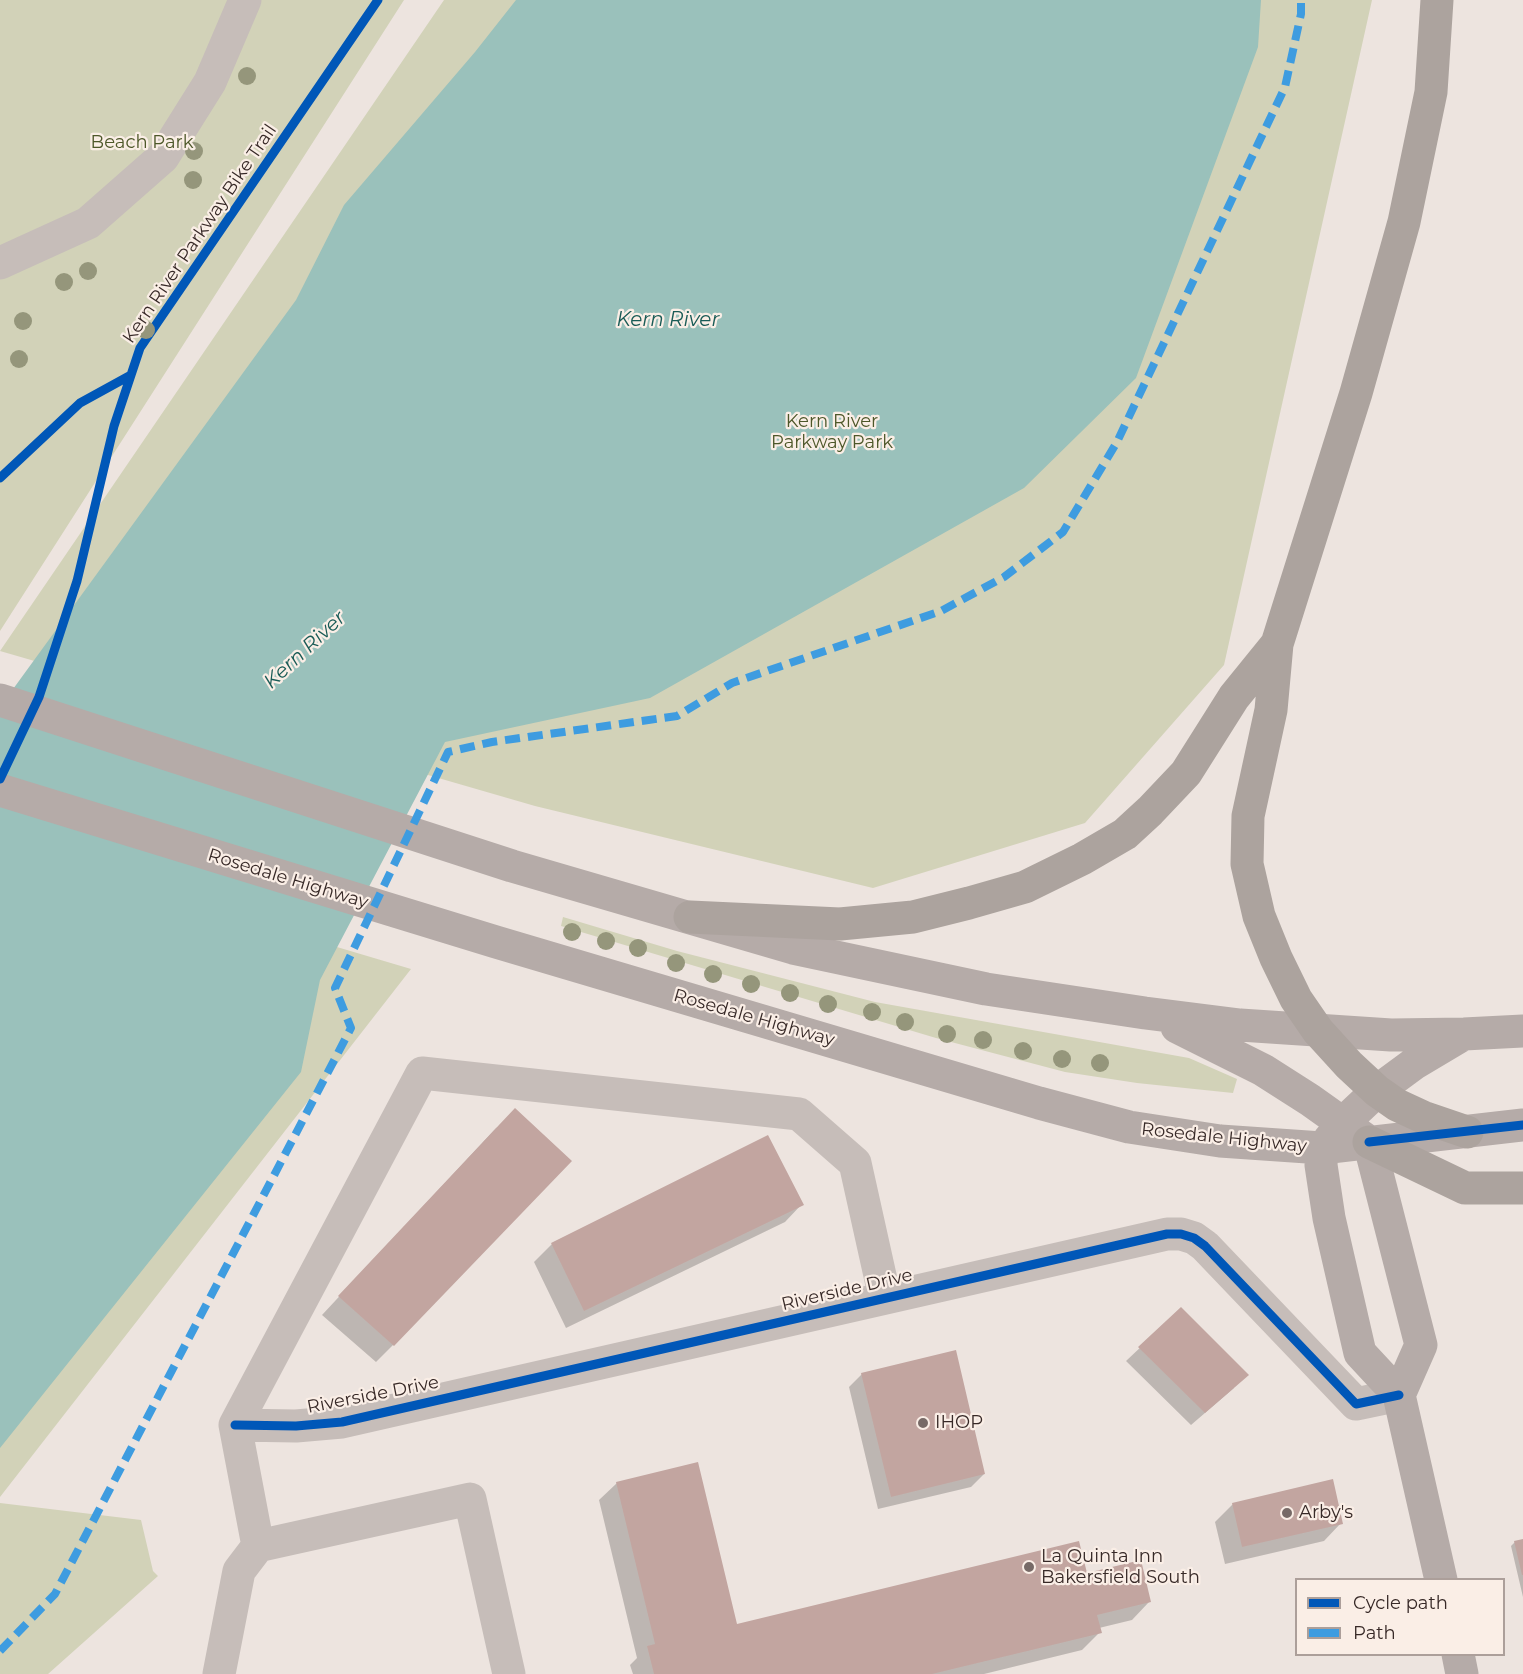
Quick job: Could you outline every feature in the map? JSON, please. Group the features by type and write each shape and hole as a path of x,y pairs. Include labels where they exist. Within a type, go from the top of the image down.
{"highway":[{"path":"1437,0 1431,92 1404,222 1356,393 1277,644 1271,710 1248,816 1247,864 1259,916 1276,958 1296,999 1318,1031 1349,1065 1377,1091 1397,1105 1423,1117 1467,1132"},
{"path":"690,917 840,924 913,916 1025,887 1082,859 1125,834 1150,811 1186,773 1234,697 1277,644"},
{"path":"1356,1132 1465,1188 1523,1188"}],"main road":[{"path":"0,700 512,866 793,948 986,989 1240,1025 1391,1035 1523,1031"},
{"name":"Rosedale Highway","path":"0,790 496,942 1028,1100 1129,1127 1220,1141 1322,1148 1356,1132 1467,1132 1523,1125"},
{"path":"1145,1013 1201,1037 1263,1070 1356,1132 1421,1345 1399,1395"},
{"path":"1356,1132 1377,1091 1415,1063 1464,1034"},
{"path":"1322,1148 1321,1166 1329,1218 1360,1353 1399,1395 1441,1578"},
{"path":"1458,1656 1462,1674"}],"street":[{"path":"0,263 88,223 163,157 210,82 245,0"},
{"path":"258,1546 235,1425 422,1073 799,1114 855,1163 885,1298"},
{"name":"Riverside Drive","path":"235,1425 307,1426 342,1422 1167,1234 1181,1234 1194,1238 1205,1246 1356,1404 1399,1395"},
{"path":"219,1674 239,1570 258,1546 470,1499 509,1674"}],"green space":[{"name":"Beach Park","path":"0,0 404,0 0,631"},
{"name":"Kern River","path":"444,0 1372,0 1224,665 1085,823 873,888 535,806 0,651"},
{"path":"0,847 411,969 0,1497"},
{"path":"563,917 677,951 875,1002 1189,1058 1237,1079 1233,1093 1137,1083 1065,1072 936,1038 561,926"},
{"path":"0,1503 141,1520 153,1571 158,1576 48,1674 0,1674"}],"water":[{"name":"Kern River","path":"516,0 1261,0 1258,47 1136,378 1024,488 650,698 445,742 320,980 301,1072 0,1448 0,707 296,300 344,205 475,52"}],"building":[{"path":"515,1108 572,1161 394,1346 338,1296"},
{"path":"768,1135 804,1205 584,1311 551,1243"},
{"path":"1181,1307 1249,1375 1205,1413 1138,1347"},
{"name":"IHOP","path":"956,1350 985,1474 891,1497 861,1373"},
{"name":"La Quinta Inn Bakersfield South","path":"698,1462 737,1624 1079,1541 1087,1573 1141,1560 1151,1602 1097,1615 1102,1633 932,1674 654,1674 647,1646 655,1644 616,1482"},
{"name":"Arby's","path":"1333,1479 1343,1524 1242,1547 1232,1503"},
{"path":"1523,1539 1523,1575 1522,1575 1514,1541"}],"marked path":[{"path":"0,1651 55,1594 351,1028 335,988 448,752 492,742 677,716 732,683 941,611 1004,577 1063,532 1117,442 1285,87 1301,14 1301,0"}],"cycle path":[{"name":"Kern River Parkway Bike Trail","path":"0,779 39,697 77,581 114,426 140,348 378,0"},
{"path":"0,478 80,403 131,375"},
{"path":"1369,1142 1523,1125"},
{"path":"235,1425 296,1426 342,1422 1167,1234 1181,1234 1194,1238 1205,1246 1356,1404 1399,1395"}],"place":[{"name":"IHOP","path":"923,1423"},
{"name":"Arby's","path":"1287,1513"},
{"name":"La Quinta Inn Bakersfield South","path":"1029,1567"}],"park label":[{"name":"Kern River Parkway Park","path":"832,432"}]}
